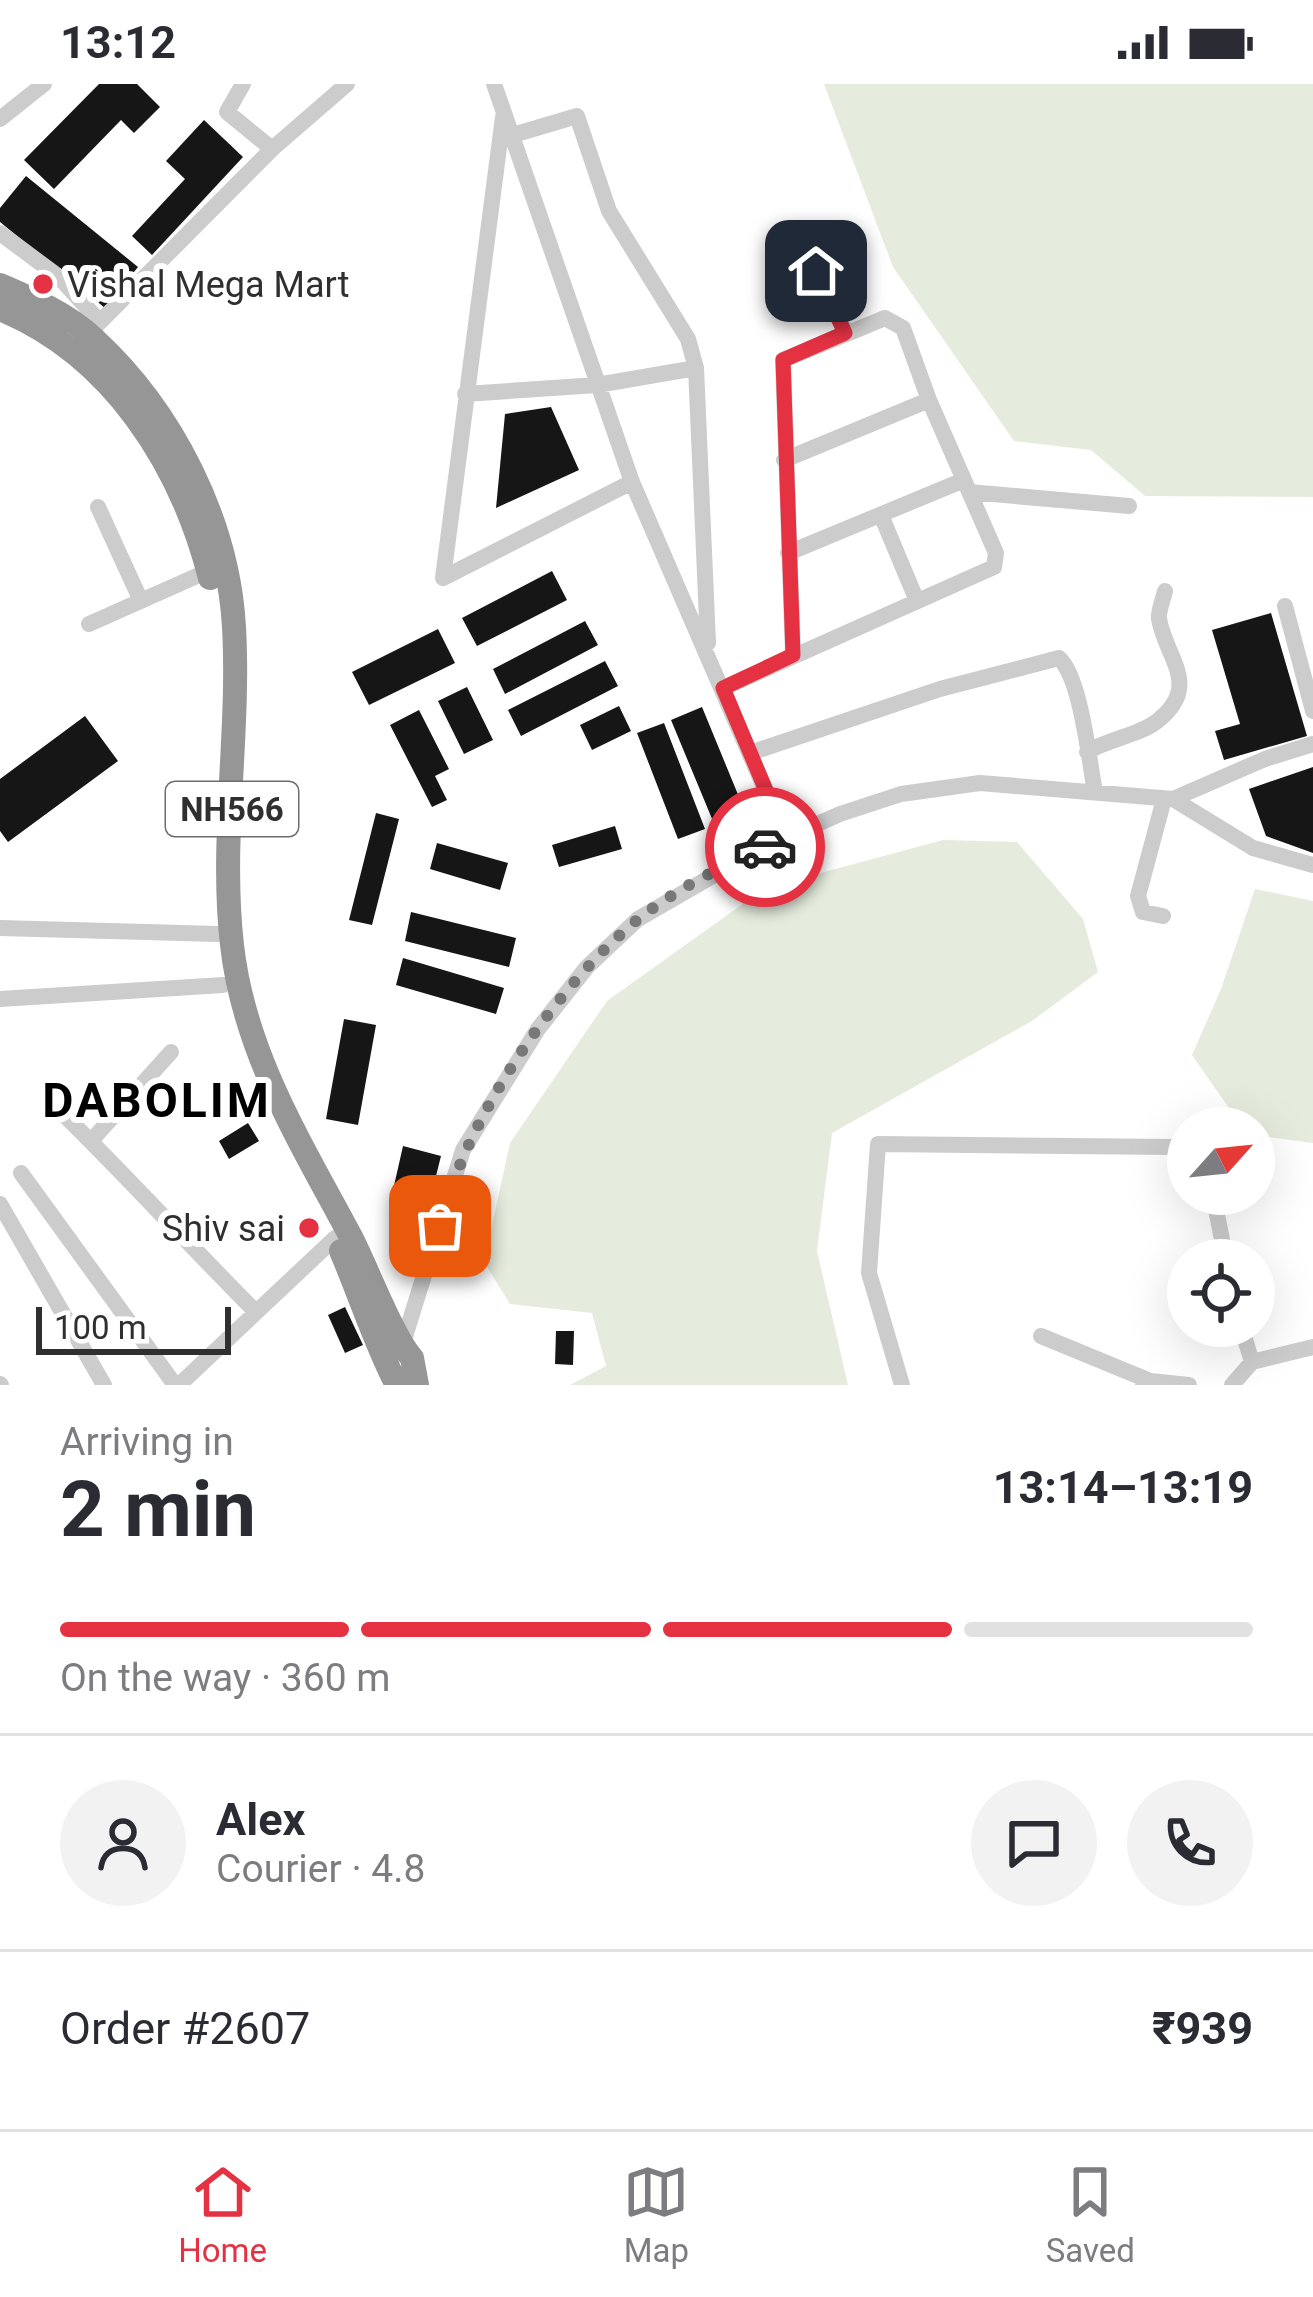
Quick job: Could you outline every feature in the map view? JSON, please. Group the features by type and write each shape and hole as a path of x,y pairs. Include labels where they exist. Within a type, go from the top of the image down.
{"highway":[{"name":"NH566","path":"0,285 94,328 156,408 191,469 218,543 234,623 228,888 241,1003 269,1082 405,1370"},
{"name":"NH566","path":"0,309 43,330 105,380 179,487 217,608 221,662 215,843 223,985 245,1068 405,1370"}],"street":[{"path":"0,119 44,84"},
{"path":"243,84 227,112 272,148"},
{"path":"0,232 59,277 94,328 272,148 347,84"},
{"path":"494,84 632,482 786,838"},
{"path":"504,110 442,578 632,482"},
{"path":"513,135 577,116 609,211 688,339 696,368 709,655"},
{"path":"816,271 845,333"},
{"path":"723,688 994,567 996,553 903,328 885,318 783,360 793,655"},
{"path":"465,394 597,385 696,368"},
{"path":"784,460 929,400"},
{"path":"788,553 966,486 1129,506"},
{"path":"98,507 141,601"},
{"path":"881,515 916,601"},
{"path":"88,624 208,571"},
{"path":"1087,752 1154,724 1173,705 1180,684 1178,664 1158,616 1165,591"},
{"path":"1285,607 1313,711"},
{"path":"750,753 940,689 1059,658 1066,663 1073,687 1095,792"},
{"path":"1163,916 1143,912 1138,896 1169,799 1313,744"},
{"path":"405,1370 463,1150 538,1029 587,967 638,919 721,869 786,838 901,794 980,783 1169,799 1253,848 1313,865"},
{"path":"0,928 218,934"},
{"path":"0,999 223,985"},
{"path":"91,1141 171,1052"},
{"path":"57,1108 255,1311"},
{"path":"902,1385 869,1274 878,1144 1167,1147"},
{"path":"21,1173 177,1385 335,1238"},
{"path":"0,1204 104,1385"},
{"path":"1041,1336 1146,1383 1189,1385"},
{"path":"1247,1347 1252,1362"},
{"path":"1232,1385 1252,1362 1313,1347"}],"green space":[{"path":"824,84 1313,84 1313,497 1145,496 1091,450 1014,441 893,267"},
{"path":"943,840 1017,842 1083,919 1098,972 1032,1021 832,1133 817,1251 848,1385 570,1385 606,1366 592,1313 510,1304 484,1262 510,1143 607,1001 765,888"},
{"path":"1255,889 1313,901 1313,1143 1275,1138 1275,1107 1228,1107 1192,1055 1221,989"}],"building":[{"path":"99,84 137,84 160,107 134,133 121,120 54,189 24,160"},
{"path":"204,120 243,157 152,255 132,236 185,179 166,161"},
{"path":"26,176 138,267 105,308 0,222 0,208"},
{"path":"551,407 579,470 496,508 505,414"},
{"path":"552,571 567,600 477,646 462,618"},
{"path":"1271,613 1307,736 1224,760 1215,731 1240,724 1212,630"},
{"path":"585,621 598,645 505,694 493,669"},
{"path":"438,629 455,663 369,705 352,672"},
{"path":"605,661 618,686 521,736 508,710"},
{"path":"467,687 493,740 464,754 438,701"},
{"path":"619,706 631,731 592,750 580,725"},
{"path":"702,707 746,814 715,826 671,720"},
{"path":"419,710 449,769 435,776 447,800 432,807 390,725"},
{"path":"85,716 118,761 8,842 0,831 0,779"},
{"path":"664,723 705,829 678,839 637,733"},
{"path":"1313,767 1313,853 1266,836 1249,789"},
{"path":"376,813 399,819 372,925 349,920"},
{"path":"615,826 622,849 559,867 552,845"},
{"path":"437,843 508,863 500,890 430,869"},
{"path":"411,912 516,938 509,967 405,941"},
{"path":"403,958 504,988 496,1014 396,985"},
{"path":"344,1019 376,1025 358,1125 326,1119"},
{"path":"248,1123 259,1141 229,1159 219,1141"},
{"path":"403,1146 441,1156 428,1208 391,1199"},
{"path":"345,1307 363,1345 345,1353 328,1315"},
{"path":"556,1331 574,1331 573,1365 555,1364"}],"way so far":[{"path":"440,1226 463,1150 538,1029 587,967 638,919 765,847"}],"place":[{"name":"Vishal Mega Mart","path":"43,284"},
{"name":"Shiv sai","path":"309,1228"}],"district":[{"name":"DABOLIM","path":"157,1100"}],"route":[{"path":"765,847 786,838 723,688 793,655 783,360 845,333 816,271"}]}
